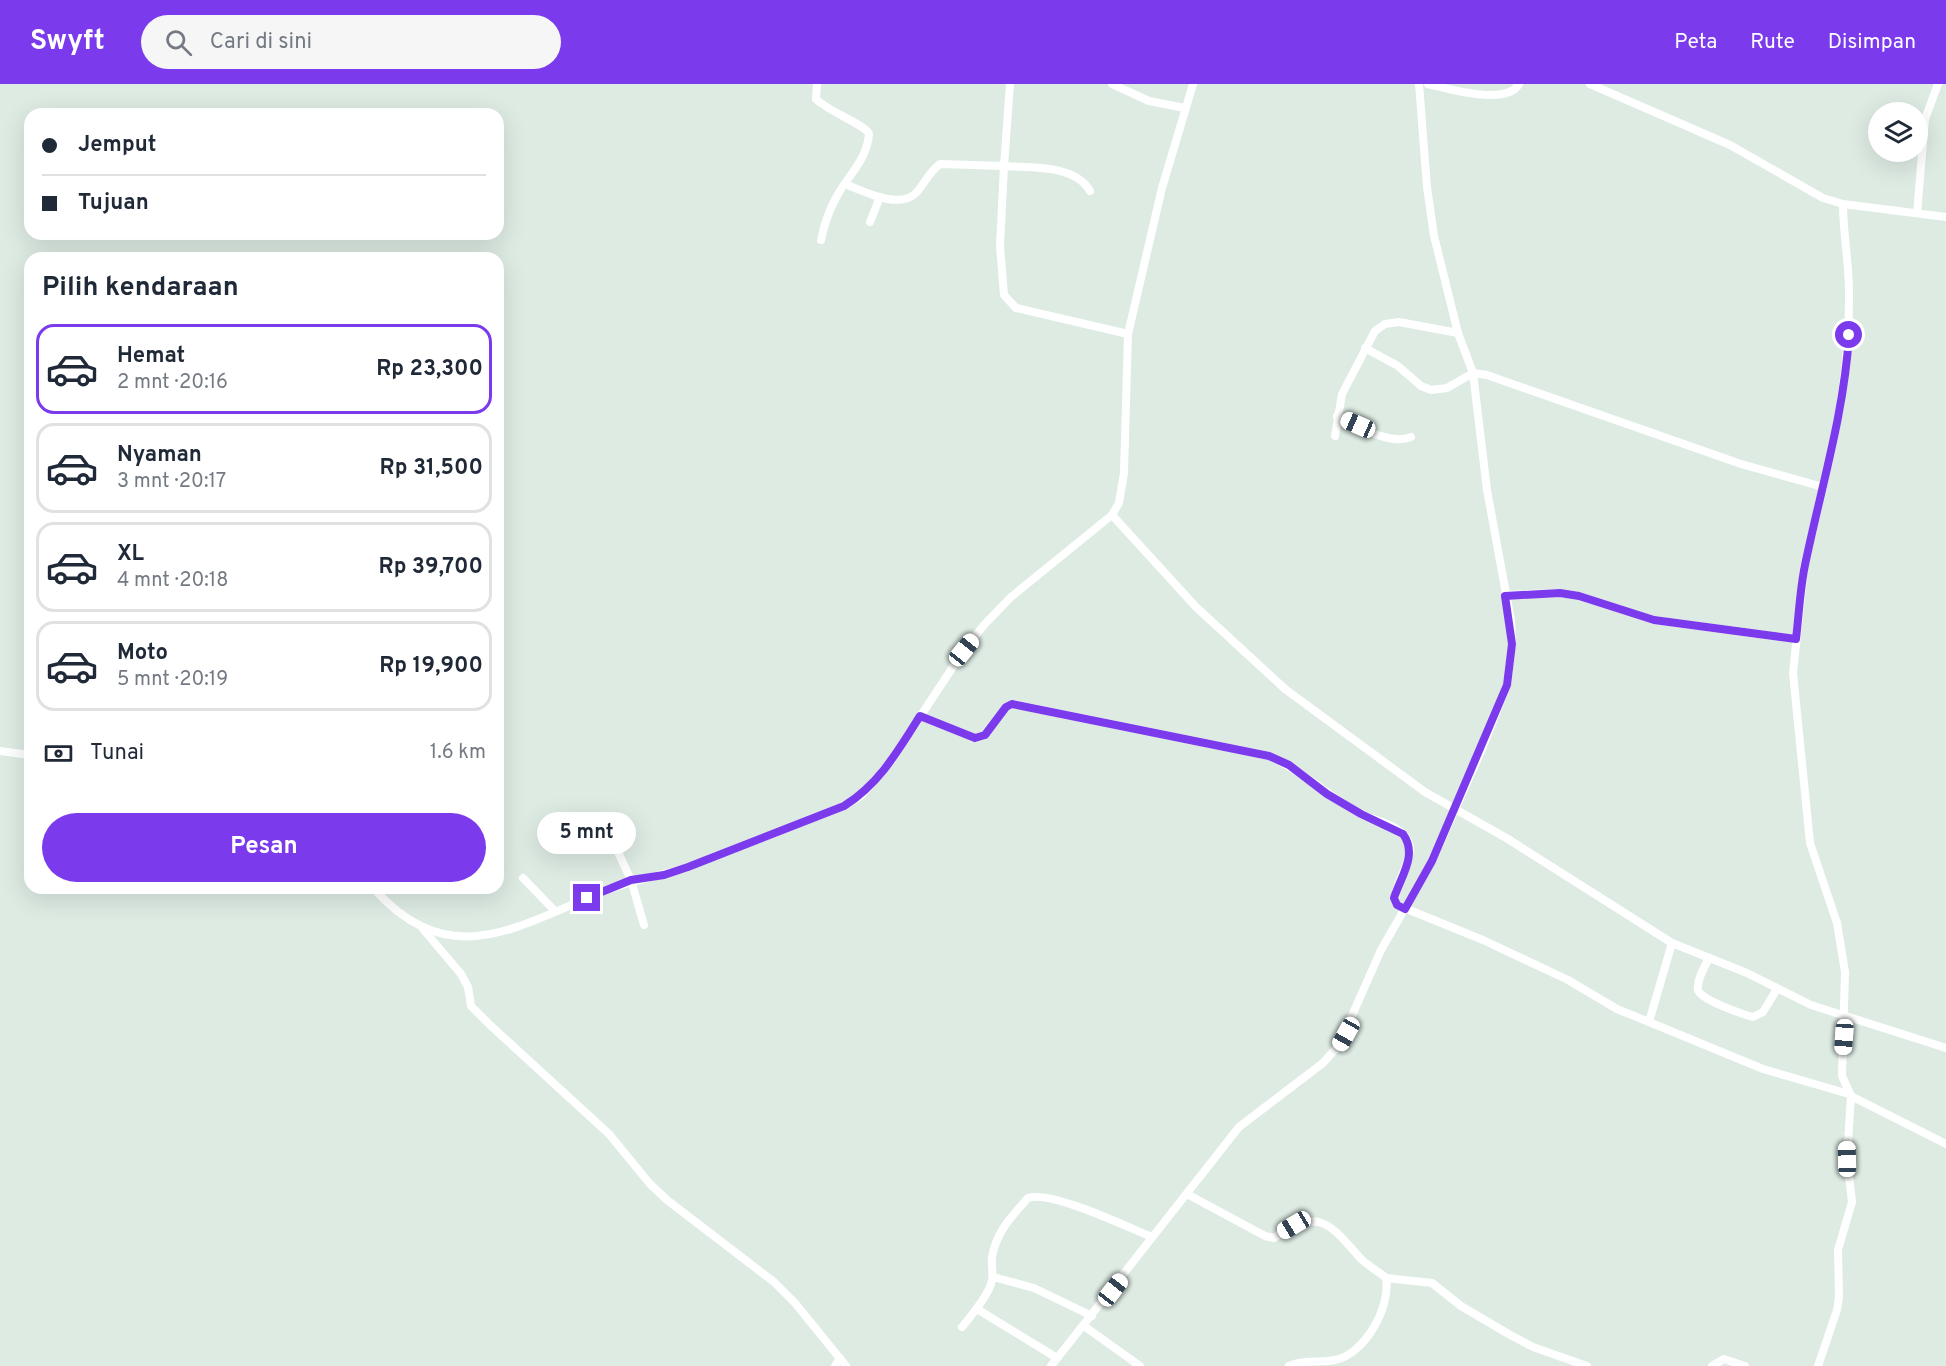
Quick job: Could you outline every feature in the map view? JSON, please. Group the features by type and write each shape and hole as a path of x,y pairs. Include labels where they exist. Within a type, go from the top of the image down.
{"street":[{"path":"817,84 816,99 823,106 842,118 863,126 869,134 864,157 829,212 820,240"},
{"path":"1010,84 1000,246 1002,283 1007,301 1016,308 1128,334"},
{"path":"1112,84 1149,101 1185,108"},
{"path":"423,929 450,935 497,935 537,921 555,911 631,880 664,875 688,867 844,806 862,795 876,782 964,650 1011,597 1112,515 1119,503 1124,472 1128,334 1162,188 1193,84"},
{"path":"1051,1366 1239,1127 1323,1062 1339,1046 1381,950 1432,861 1507,685 1512,644 1487,489 1473,372 1458,333 1434,236 1427,187 1419,84"},
{"path":"1428,84 1472,93 1504,95 1516,91 1519,84"},
{"path":"1590,84 1731,145 1814,194 1843,204 1946,218"},
{"path":"1917,213 1925,119 1938,84"},
{"path":"845,184 880,197 910,197 940,164 1004,166 1073,174 1086,182 1090,191"},
{"path":"870,222 880,197"},
{"path":"1818,1366 1837,1310 1839,1297 1836,1261 1852,1202 1847,1159 1850,1095 1842,1076 1847,989 1837,923 1813,851 1806,810 1793,673 1804,568 1838,428 1846,377 1849,289 1843,204"},
{"path":"1335,436 1342,394 1375,331 1393,322 1458,333"},
{"path":"1365,348 1398,366 1421,386 1431,390 1448,388 1473,372 1487,375 1741,464 1823,487"},
{"path":"1337,416 1392,440 1411,437"},
{"path":"1112,515 1196,607 1286,689 1425,792 1508,839 1671,943 1811,1005 1946,1048"},
{"path":"1505,596 1560,593 1579,596 1654,620 1796,639"},
{"path":"920,716 975,738 985,735 1006,707 1012,704 1269,756 1289,765 1327,794 1361,814 1403,834 1408,841 1410,855 1394,898 1397,905 1502,948 1568,980 1617,1009 1762,1069 1850,1095 1946,1144"},
{"path":"0,751 24,754"},
{"path":"619,836 617,850 631,880 644,925"},
{"path":"523,878 555,911"},
{"path":"379,894 394,909 423,929 461,974 468,987 471,1006 609,1134 650,1184 667,1200 774,1282 795,1303 846,1366"},
{"path":"1649,1022 1671,943"},
{"path":"1709,958 1698,987 1704,996 1719,1004 1753,1017 1763,1012 1777,989"},
{"path":"1187,1194 1265,1236 1274,1238 1294,1225 1309,1222 1330,1226 1342,1236 1359,1257 1386,1278 1432,1283 1461,1306 1512,1336 1533,1347 1587,1366"},
{"path":"962,1327 990,1288 996,1240 1006,1223 1031,1196 1065,1202 1152,1238"},
{"path":"993,1277 1034,1288 1092,1316"},
{"path":"1289,1366 1300,1361 1335,1360 1360,1344 1385,1306 1388,1290 1386,1278"},
{"path":"976,1308 1057,1358"},
{"path":"1084,1326 1140,1366"},
{"path":"835,1366 840,1358"},
{"path":"1712,1366 1724,1359 1745,1366"}],"route":[{"path":"587,898 631,880 664,875 688,867 844,806 862,795 876,782 920,716 975,738 985,735 1006,707 1012,704 1242,749 1269,756 1289,765 1327,794 1361,814 1392,826 1403,834 1408,841 1410,855 1394,898 1397,905 1405,909 1432,861 1482,749 1507,685 1512,644 1511,621 1505,596 1560,593 1579,596 1654,620 1796,639 1804,568 1838,428 1846,377 1849,335"}]}
